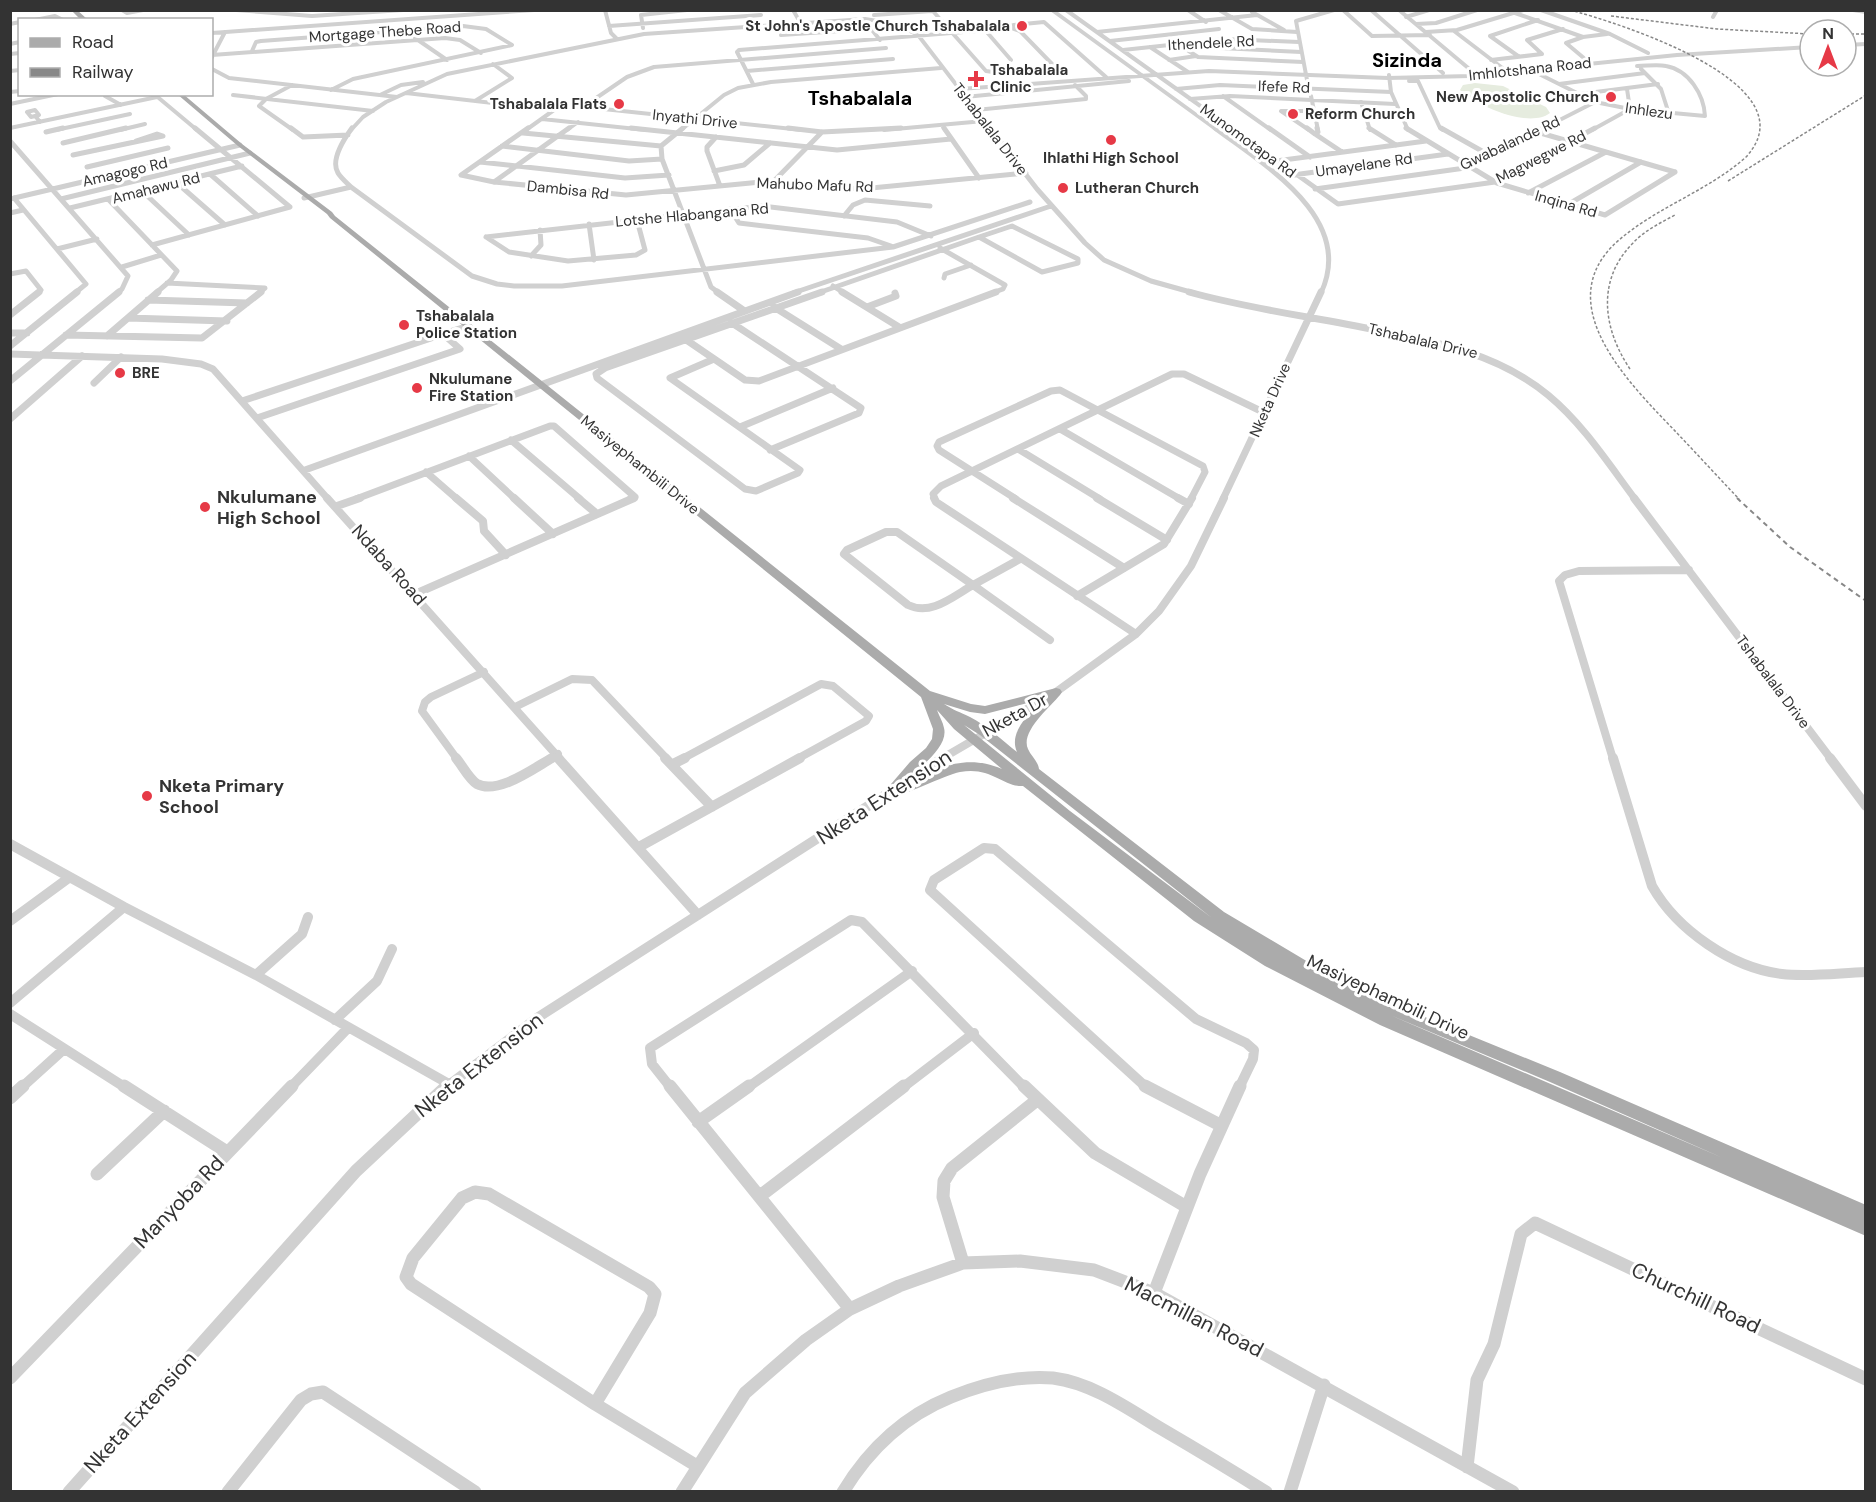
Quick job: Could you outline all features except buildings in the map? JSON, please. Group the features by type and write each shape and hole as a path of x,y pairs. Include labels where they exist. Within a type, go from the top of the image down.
{"main road":[{"name":"Masiyephambili Drive","path":"181,96 287,182 287,185 307,198 325,215 332,217 948,713 1039,783 1211,926 1320,990 1385,1020 1866,1228"},
{"path":"924,693 979,710 1056,692"},
{"path":"1039,783 1021,748 1020,738 1024,728 1056,692"},
{"path":"889,794 939,739 939,729 924,693"},
{"path":"889,794 968,765 1039,783"},
{"name":"Masiyephambili Drive","path":"1039,783 1219,916 1325,979 1410,1018 1555,1077 1866,1213"}],"street":[{"path":"122,10 131,13 143,10"},
{"path":"236,10 299,15 403,10"},
{"path":"213,33 534,10"},
{"path":"605,10 612,35 617,39"},
{"path":"644,34 640,16 687,10"},
{"path":"793,10 800,22"},
{"name":"Nketa Drive","path":"1052,10 1281,176 1296,190 1311,211 1324,234 1328,249 1327,277 1266,413 1191,566 1159,611 1136,634 1056,692"},
{"name":"Munomotapa Rd","path":"1066,10 1334,203 1340,204"},
{"path":"1188,10 1234,39"},
{"path":"1220,10 1256,30 1286,32 1297,30"},
{"path":"1250,10 1286,32"},
{"path":"1315,134 1318,132 1296,21 1334,10"},
{"path":"1343,10 1372,36 1430,35"},
{"path":"1371,10 1443,73"},
{"path":"1399,10 1473,72"},
{"path":"1399,18 1430,10"},
{"path":"1416,24 1436,22 1477,10"},
{"path":"1503,10 1563,28 1583,37"},
{"path":"1426,32 1454,31 1523,10"},
{"path":"1541,10 1610,34 1648,53"},
{"path":"1713,17 1717,10"},
{"path":"1854,10 1866,12"},
{"path":"833,20 932,11 986,71 1000,73 1055,67 1020,31 1009,27"},
{"path":"337,35 345,13"},
{"path":"609,26 759,13 767,25"},
{"path":"1097,32 1257,15"},
{"path":"918,35 906,27 889,21 864,19 644,34 441,75 357,122 348,135 335,165 337,172 351,187 472,276 497,284 554,287 893,247 1030,202"},
{"path":"1381,19 1390,19"},
{"path":"833,20 846,40"},
{"path":"833,20 861,22 868,25 902,71"},
{"path":"1518,56 1490,36 1538,20"},
{"path":"753,84 737,52 741,49 953,33 1044,22 1106,77"},
{"name":"Mortgage Thebe Road","path":"252,51 256,42 261,41 477,27 486,29 512,45 354,79 331,90"},
{"path":"1279,27 1297,30"},
{"path":"1491,60 1542,54 1527,40 1563,28"},
{"path":"1110,41 1219,29"},
{"path":"414,39 415,30"},
{"path":"985,30 1011,60"},
{"path":"781,35 840,31"},
{"path":"1454,31 1504,70"},
{"path":"213,53 225,32"},
{"path":"1584,60 1566,44 1583,37 1610,34"},
{"name":"Tshabalala Drive","path":"918,35 941,68 1052,206 1098,256 1126,271 1201,296 1467,350 1486,356 1523,376 1543,391 1579,424 1866,806"},
{"path":"213,55 414,39 456,38 481,53"},
{"path":"414,39 447,60"},
{"name":"Ithendele Rd","path":"1123,50 1234,39 1299,42"},
{"path":"1205,41 1218,48 1301,52"},
{"path":"213,44 218,44"},
{"path":"1178,44 1196,56"},
{"path":"1150,47 1188,72"},
{"path":"583,107 627,77 643,70 671,65 886,48"},
{"name":"Imhlotshana Road","path":"1388,80 1470,76 1683,54 1798,48"},
{"path":"1388,80 1391,74 1504,70 1648,53 1677,55"},
{"path":"1169,60 1196,56 1303,62"},
{"path":"1538,74 1635,64 1663,56"},
{"path":"747,71 893,59"},
{"path":"475,101 512,78 493,64"},
{"path":"1635,64 1658,84 1664,94 1669,114"},
{"name":"Inhlezu","path":"1595,102 1630,109 1704,117 1705,108 1697,91 1677,70 1665,66 1635,64"},
{"path":"424,65 441,75"},
{"path":"966,97 1124,82 1150,82 1157,75 1183,69 1208,67 1306,75"},
{"path":"523,132 660,146 724,95 753,84 941,68"},
{"path":"213,70 226,77 397,98"},
{"path":"1115,76 1124,82 1142,77 1214,70 1418,81 1440,128 1489,155"},
{"name":"Gwabalande Rd","path":"1531,70 1595,102"},
{"path":"960,89 1106,77 1135,71"},
{"path":"1558,84 1646,72"},
{"path":"1157,75 1306,75"},
{"path":"1115,76 1142,77"},
{"path":"976,110 1086,99 1086,96 1070,80"},
{"name":"Inqina Rd","path":"1388,80 1404,127 1495,182 1528,193 1607,214 1676,172 1537,132"},
{"path":"379,95 401,85 426,82"},
{"path":"1578,94 1658,84"},
{"path":"292,85 266,99 259,106 303,137 348,135"},
{"name":"Ifefe Rd","path":"1176,89 1214,85 1391,92"},
{"path":"1626,88 1630,109"},
{"name":"Inyathi Drive","path":"406,93 554,110 568,106 583,107 822,132 860,132 984,121"},
{"path":"233,95 373,111"},
{"path":"10,105 52,96"},
{"path":"10,128 38,120 82,113 156,96 290,207 152,245"},
{"path":"1222,96 1310,157"},
{"path":"1190,99 1222,96 1395,104"},
{"path":"115,97 121,105"},
{"path":"1361,102 1370,130 1396,145"},
{"name":"Gwabalande Rd","path":"1315,189 1468,166 1595,102"},
{"name":"Magwegwe Rd","path":"1340,204 1495,182 1630,109"},
{"path":"480,162 554,110"},
{"path":"1314,111 1281,111 1342,152"},
{"path":"82,113 140,169"},
{"path":"46,132 130,114"},
{"path":"543,119 848,150 951,140"},
{"path":"494,182 578,122"},
{"path":"63,143 145,124"},
{"path":"942,125 979,178"},
{"path":"773,182 822,132"},
{"path":"716,137 707,151 720,186"},
{"path":"10,141 13,148 53,189 128,276 125,285 12,378"},
{"path":"73,155 136,141"},
{"path":"1276,161 1426,141"},
{"path":"714,171 744,165 770,143"},
{"name":"Amagogo Rd","path":"12,199 240,145"},
{"path":"660,146 662,159 711,287 743,310"},
{"path":"502,147 629,161 662,159"},
{"path":"87,167 168,148"},
{"path":"1528,193 1606,152"},
{"path":"61,199 250,153"},
{"name":"Umayelane Rd","path":"1281,176 1448,154"},
{"path":"480,162 625,178 669,175"},
{"name":"Dambisa Rd","path":"480,162 461,176 494,182 620,195 675,191"},
{"path":"1568,205 1641,162"},
{"name":"Amahawu Rd","path":"70,208 242,166"},
{"name":"Mahubo Mafu Rd","path":"675,191 773,182 853,189 1026,173"},
{"path":"210,174 258,216"},
{"path":"177,183 225,225"},
{"path":"307,198 351,187"},
{"path":"142,191 189,235"},
{"path":"10,346 86,284 12,199"},
{"path":"107,336 177,272 108,199"},
{"path":"843,216 852,205 865,200 930,206"},
{"name":"Lotshe Hlabangana Rd","path":"531,256 509,252 486,237 762,206 897,222 931,236"},
{"path":"305,470 743,310 905,253 1052,206"},
{"path":"730,209 740,223 873,239 905,253"},
{"path":"10,213 23,210"},
{"path":"531,256 568,261 636,255 644,252 637,220"},
{"path":"589,224 594,260"},
{"path":"714,359 670,378 801,472 756,491 745,489 596,376 605,368 833,286 941,249 979,237 1016,226 1078,259 1078,262 1049,272 1042,272 979,237"},
{"path":"531,256 541,244 540,230"},
{"path":"57,249 97,239"},
{"path":"677,334 745,380 752,381 766,379 1003,289 1005,285 1002,282 933,244"},
{"path":"122,267 161,255"},
{"path":"944,278 945,274 971,265"},
{"path":"10,274 25,271 41,290 10,315"},
{"path":"66,335 205,338 265,287 167,283"},
{"path":"833,286 899,327"},
{"path":"867,307 896,296 895,293"},
{"path":"148,300 248,303"},
{"path":"774,308 841,349"},
{"path":"128,318 227,321"},
{"path":"732,323 860,406 861,411 771,450"},
{"path":"242,401 469,326"},
{"path":"10,333 27,333"},
{"path":"257,418 460,349 443,334"},
{"name":"Ndaba Road","path":"10,354 122,357 201,364 217,372 558,754 698,915"},
{"path":"10,418 82,356"},
{"path":"94,382 122,357"},
{"path":"1136,634 1020,559 934,499 933,494 938,488 972,471 1176,373 1184,374 1266,413"},
{"path":"740,427 832,388"},
{"path":"1077,596 1161,547 1189,504 1205,472 1203,466 1064,391 1051,390 939,442 937,446 939,450 1124,568"},
{"path":"337,506 554,426 635,497 415,594"},
{"path":"1060,429 1189,504"},
{"path":"512,440 597,514"},
{"path":"1018,449 1167,540"},
{"path":"470,456 554,534"},
{"path":"426,472 483,521 484,531 506,555"},
{"path":"1020,559 973,585 932,608 919,610 890,592 847,558 844,553 882,533 894,531 973,585 1050,640"},
{"path":"1689,570 1579,572 1565,575 1559,581 1652,886 1667,913 1678,923 1737,961 1756,969 1788,974 1866,972"},
{"path":"484,672 431,697 425,702 422,711 475,783 485,788 500,786 558,754"},
{"path":"515,707 572,679 589,679 712,807"},
{"path":"639,847 866,721 869,716 833,686 821,684 673,764"},
{"name":"Nketa Dr","path":"979,735 1056,692"},
{"name":"Nketa Extension","path":"69,1491 356,1171 449,1084 537,1018 979,735"},
{"path":"10,844 124,907 256,975 449,1084"},
{"path":"1154,1293 1185,1206 1220,1125 1253,1059 1252,1046 1196,1019 995,849 984,848 934,880 930,890 1146,1087 1220,1125"},
{"path":"10,921 70,877"},
{"path":"10,1003 124,907"},
{"path":"256,975 302,934 308,917"},
{"path":"850,1309 807,1260 760,1196 652,1064 650,1048 851,920 862,922 974,1033 1037,1100 1102,1159 1185,1206"},
{"path":"335,1020 380,979 392,949"},
{"path":"698,1122 912,971"},
{"path":"10,1014 63,1050 227,1152"},
{"name":"Manyoba Rd","path":"10,1378 348,1028"},
{"path":"760,1196 974,1033"},
{"path":"10,1098 63,1050"},
{"path":"963,1263 943,1197 944,1181 952,1168 1037,1100"},
{"path":"97,1174 164,1111"},
{"path":"595,1404 650,1313 655,1294 649,1287 489,1194 480,1191 470,1192 462,1198 413,1258 406,1277 411,1284 595,1404 697,1466"},
{"name":"Churchill Road","path":"1467,1467 1477,1380 1494,1344 1521,1234 1535,1223 1866,1379"},
{"name":"Macmillan Road","path":"682,1491 745,1393 806,1340 850,1309 899,1286 963,1263 1020,1261 1094,1270 1126,1280 1154,1293 1513,1491"},
{"path":"843,1491 851,1476 873,1449 898,1425 929,1406 962,1392 997,1382 1031,1377 1069,1381 1104,1394 1266,1491"},
{"path":"1290,1491 1324,1385"},
{"path":"228,1491 301,1400 311,1394 323,1392 475,1491"}],"shaded area":[{"path":"1475,83 1503,86 1546,107 1550,113 1541,117 1529,118 1490,109 1460,90 1463,85"}],"railway":[{"path":"1570,10 1663,42 1700,60 1732,81 1754,104 1760,130 1746,157 1715,180 1650,218 1619,240 1599,264 1591,290 1593,316 1603,342 1619,367 1638,391 1739,499"},
{"path":"1611,16 1717,29 1798,33"},
{"path":"1858,34 1866,34"},
{"path":"1728,181 1866,95"},
{"path":"1630,369 1621,354 1609,321 1609,289 1613,273 1621,257 1637,239 1675,215"},
{"path":"1737,498 1790,547 1866,601"}],"place":[{"name":"St John's Apostle Church Tshabalala","path":"1022,26"},
{"name":"Tshabalala Clinic","path":"976,79"},
{"name":"New Apostolic Church","path":"1611,97"},
{"name":"Tshabalala Flats","path":"619,104"},
{"name":"Reform Church","path":"1293,114"},
{"name":"Ihlathi High School","path":"1111,140"},
{"name":"Lutheran Church","path":"1063,188"},
{"name":"Tshabalala Police Station","path":"404,325"},
{"name":"BRE","path":"120,373"},
{"name":"Nkulumane Fire Station","path":"417,388"},
{"name":"Nkulumane High School","path":"205,507"},
{"name":"Nketa Primary School","path":"147,796"}],"district":[{"name":"Sizinda","path":"1407,60"},
{"name":"Tshabalala","path":"860,98"}]}
